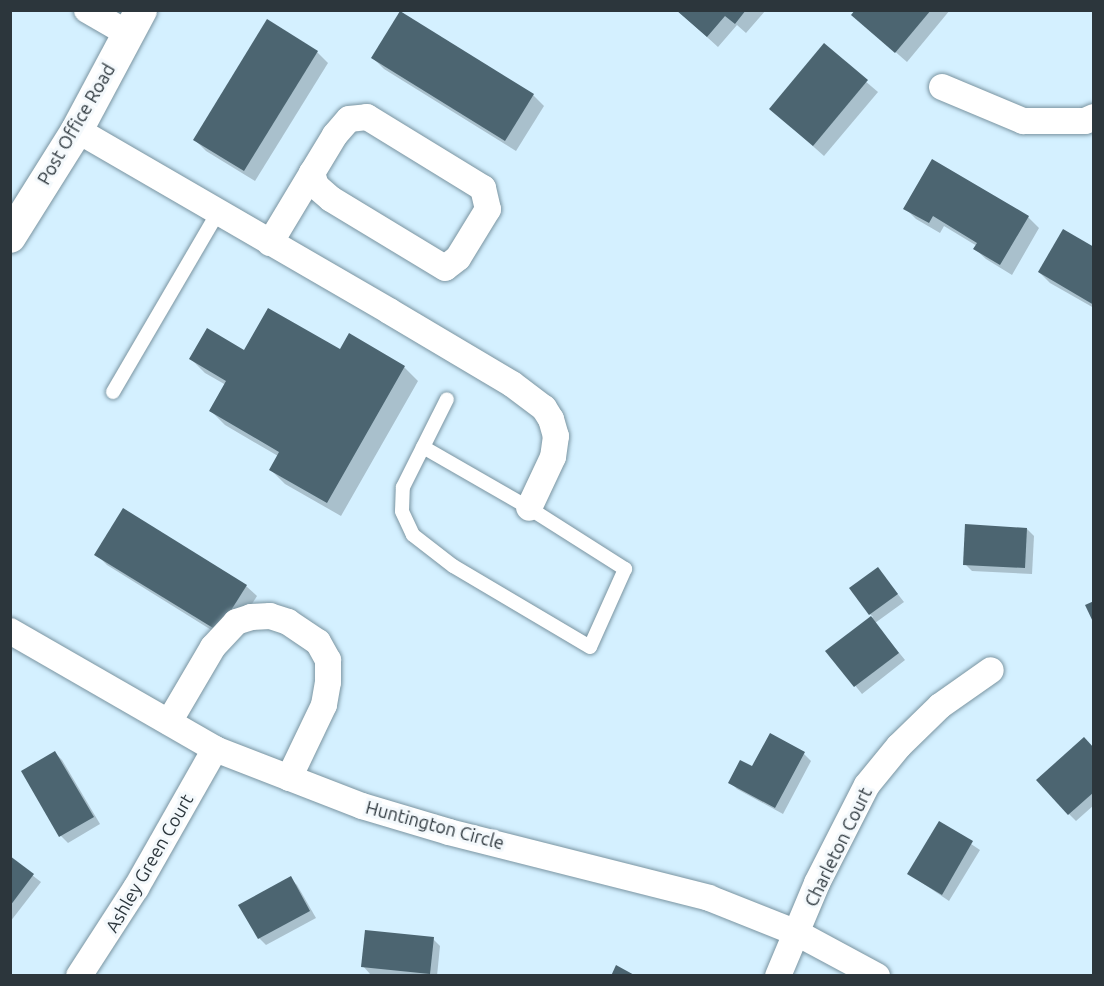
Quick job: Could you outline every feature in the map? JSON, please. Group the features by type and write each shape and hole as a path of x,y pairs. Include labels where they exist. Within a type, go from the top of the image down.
{"street":[{"path":"87,10 134,22"},
{"name":"Post Office Road","path":"10,237 23,206 77,130 134,22"},
{"path":"942,87 1023,120 1085,121 1094,117"},
{"path":"270,243 312,173 335,135 348,119 367,117 483,188 488,209 458,258 445,268 331,199 316,186 312,173"},
{"path":"77,130 481,366 544,408 551,419 556,436 553,457 529,508"},
{"path":"169,722 213,647 236,622 250,617 270,616 288,622 318,642 328,660 328,682 324,705 289,778"},
{"name":"Huntington Circle","path":"10,631 215,749 362,806 449,832 709,898 797,933 877,975"},
{"name":"Charleton Court","path":"778,975 817,884 867,785 899,746 940,706 991,670"},
{"name":"Ashley Green Court","path":"79,975 136,888 215,749"}],"lane":[{"path":"114,392 218,212"},
{"path":"423,447 529,508 626,569 591,647 453,566 413,535 402,511 403,487 423,447 447,399"}],"building":[{"path":"676,10 746,10 735,24 725,16 707,37"},
{"path":"855,10 931,10 895,53 851,15"},
{"path":"400,11 534,94 505,141 371,58"},
{"path":"267,19 318,51 244,171 193,140"},
{"path":"824,43 868,80 813,146 769,109"},
{"path":"932,159 1029,216 1000,265 973,249 977,243 933,216 929,223 903,209"},
{"path":"1063,229 1094,247 1094,305 1038,272"},
{"path":"268,308 340,349 349,333 405,366 327,503 269,470 279,452 209,411 226,381 189,359 207,328 244,350"},
{"path":"123,508 247,585 218,631 94,555"},
{"path":"965,524 1027,528 1025,568 963,565"},
{"path":"878,567 898,594 869,615 849,588"},
{"path":"1094,601 1094,624 1085,605"},
{"path":"871,616 899,653 854,687 825,651"},
{"path":"770,733 805,752 775,808 728,783 740,760 752,766"},
{"path":"1084,737 1094,748 1094,792 1068,815 1036,780"},
{"path":"55,751 94,817 59,837 21,771"},
{"path":"939,821 973,841 942,895 907,874"},
{"path":"10,856 34,874 10,906"},
{"path":"291,876 310,911 258,939 238,905"},
{"path":"365,930 434,937 430,974 361,967"},
{"path":"616,965 636,976 611,976"}]}
